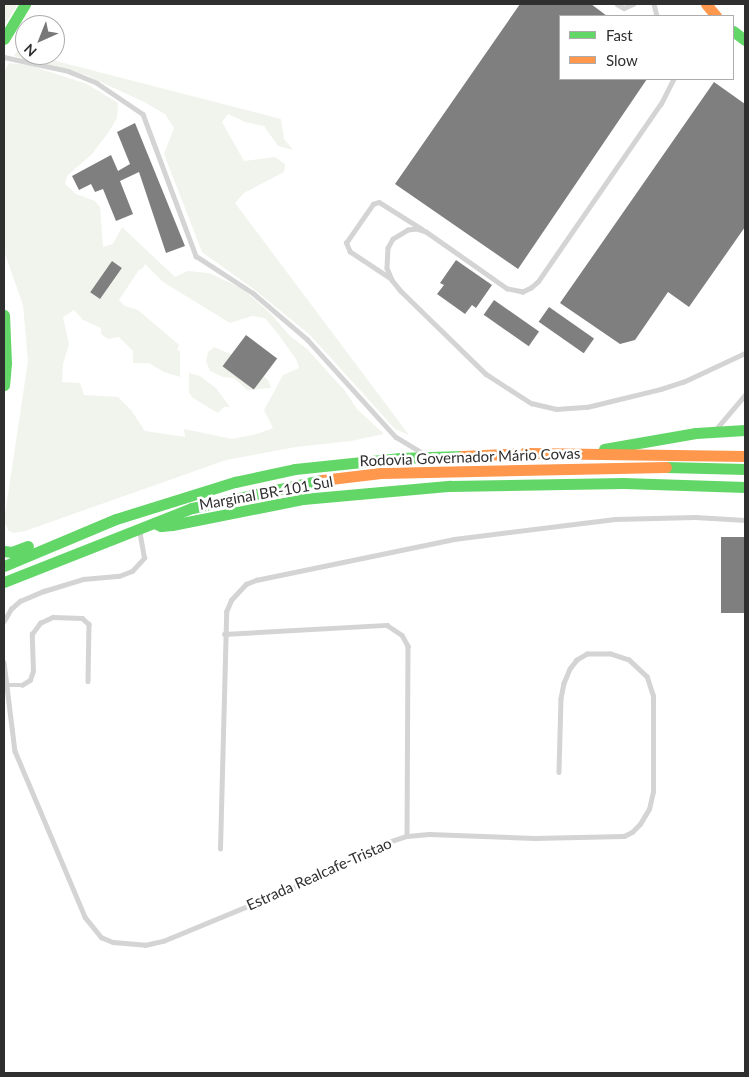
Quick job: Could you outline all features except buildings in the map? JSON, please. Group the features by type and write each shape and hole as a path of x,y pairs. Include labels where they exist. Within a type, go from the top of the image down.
{"main road":[{"path":"4,39 25,4"},
{"path":"706,4 715,15"},
{"path":"734,32 745,40"},
{"path":"4,316 6,363 4,385"},
{"path":"580,453 715,432 745,430"},
{"name":"Rodovia Governador Mário Covas","path":"4,566 116,519 187,495 235,482 294,470 428,457 580,453 745,456"},
{"name":"Rodovia Governador Mário Covas","path":"4,582 152,522 192,508 320,480 381,473 656,467 745,469"},
{"name":"Marginal BR-101 Sul","path":"152,522 161,526 172,525 303,499 441,487 507,484 623,483 745,487"},
{"path":"4,551 12,552 104,516 187,495"}],"lane":[{"path":"617,4 624,8 633,4"},
{"path":"4,57 68,71 97,82 143,114 196,256 254,293 274,310 307,339 396,437 428,457"},
{"path":"673,80 661,104 538,282 523,292 507,289 426,232 379,202 373,204 346,243 350,252 392,280 486,374 531,403 556,409 587,407 683,382 745,353"},
{"path":"392,280 386,258 388,248 393,239 408,230 426,232"},
{"path":"715,432 745,395"},
{"path":"220,849 224,634 226,612 230,600 238,590 256,580 454,539 615,519 695,518 745,520"},
{"path":"4,621 16,605 37,594 83,579 119,576 132,571 144,558 138,528"},
{"path":"8,684 22,685 30,680 33,671 32,634 40,623 53,617 82,618 89,624 88,681"},
{"path":"224,634 388,626 402,635 408,646 407,836"},
{"name":"Estrada Realcafe-Tristao","path":"4,662 15,751 85,917 101,937 113,942 145,945 163,941 304,883 373,847 407,836 429,834 534,838 624,836 632,832 640,824 649,809 653,792 653,696 646,677 629,660 610,654 592,654 577,660 570,669 564,683 561,699 559,772"}],"shaded area":[{"path":"4,4 18,4 4,26"},
{"path":"9,63 29,65 87,84 118,103 117,118 108,133 92,154 67,176 65,184 76,194 95,201 100,207 103,247 113,244 122,227 175,277 188,271 209,273 243,289 272,315 289,335 308,350 345,391 357,409 384,434 351,441 296,447 226,460 25,531 13,533 8,530 4,521 28,361 23,305 4,251 4,72","holes":["145,264 163,282 230,323 252,316 265,318 296,359 299,368 283,375 264,410 273,428 257,434 232,439 184,429 185,437 145,431 131,410 118,397 84,395 80,383 62,382 63,364 69,344 63,317 74,310 83,320 101,328 101,334 108,339 119,337 133,351 133,363 149,363 164,372 180,377 180,351 177,350 179,345 138,310 125,306 119,300"]},
{"path":"65,63 281,119 284,139 293,150 278,146 264,126 245,122 228,114 222,122 244,161 275,157 285,164 284,172 244,193 235,203 409,435 395,429 310,335 255,290 202,252 164,154 174,128 165,114 86,75 48,65 65,65"},
{"path":"214,347 245,360 268,380 271,388 247,390 234,378 223,377 210,371 206,361 208,352"},
{"path":"189,373 200,376 216,388 230,407 224,407 218,413 193,398 189,393"}],"traffic: fast":[{"path":"4,39 25,4"},
{"path":"734,32 745,40"},
{"path":"4,315 6,363 4,385"},
{"path":"604,449 696,433 745,430"},
{"path":"4,566 116,519 235,482 295,469 400,458 462,456"},
{"path":"666,467 745,469"},
{"path":"4,582 192,508 322,480"},
{"path":"154,523 161,526 172,525 303,499 450,486 623,483 745,487"},
{"path":"4,551 12,552 28,546"}],"traffic: slow":[{"path":"706,4 715,15"},
{"path":"462,456 529,453 745,456"},
{"path":"322,480 381,473 666,467"}]}
